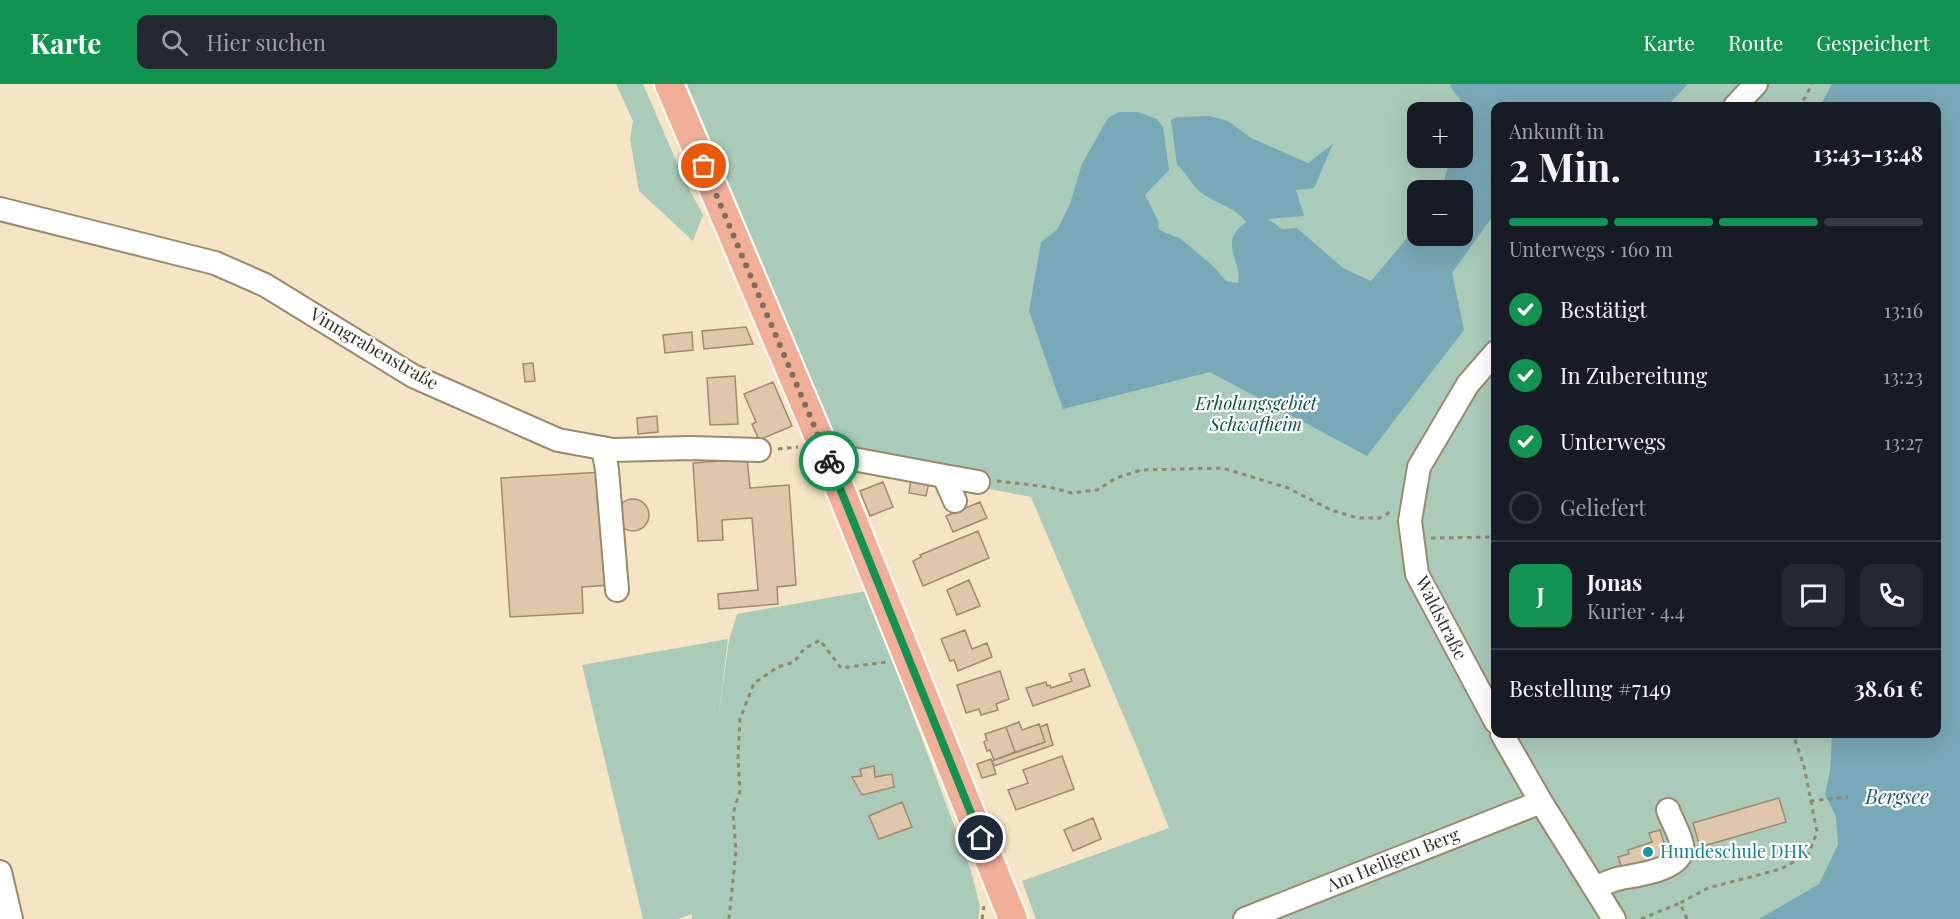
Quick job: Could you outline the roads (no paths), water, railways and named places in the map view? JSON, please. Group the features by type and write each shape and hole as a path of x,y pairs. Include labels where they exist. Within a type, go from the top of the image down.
{"main road":[{"path":"669,84 826,454 1011,917"}],"street":[{"path":"1739,102 1756,84"},
{"name":"Vinngrabenstraße","path":"0,208 215,263 265,285 413,376 558,440 613,450 691,448 759,450"},
{"name":"Waldstraße","path":"1491,358 1468,384 1419,467 1410,521 1417,573 1491,713"},
{"path":"603,448 608,470 617,591"},
{"path":"826,454 978,482"},
{"path":"944,476 955,501"},
{"path":"1504,738 1614,919"},
{"name":"Am Heiligen Berg","path":"1245,919 1541,802"},
{"path":"1595,888 1619,879 1659,870 1676,859 1682,844 1668,810"},
{"path":"0,872 11,919"}],"water":[{"path":"1450,84 1688,84 1671,102 1491,102 1491,219 1473,244 1473,180 1444,180 1448,168 1473,168 1473,102 1462,102"},
{"name":"Bergsee","path":"1832,84 1960,84 1960,919 1759,919 1819,884 1838,845 1836,816 1825,795 1830,771 1832,738 1941,738 1941,102 1822,102"},
{"path":"1119,112 1138,112 1157,119 1163,127 1169,170 1145,195 1158,221 1159,230 1181,239 1212,265 1226,281 1238,283 1239,277 1232,244 1237,231 1246,222 1230,208 1198,190 1177,165 1171,120 1177,117 1210,116 1228,121 1251,138 1308,163 1333,144 1314,188 1296,190 1304,216 1268,219 1282,229 1297,228 1343,268 1371,281 1407,238 1407,246 1471,246 1452,273 1464,330 1367,456 1210,372 1063,409 1029,311 1041,242 1057,230 1070,204 1082,164 1108,118"}],"place":[{"name":"Hundeschule DHK","path":"1648,852"}],"park label":[{"name":"Erholungsgebiet Schwafheim","path":"1256,414"}]}
